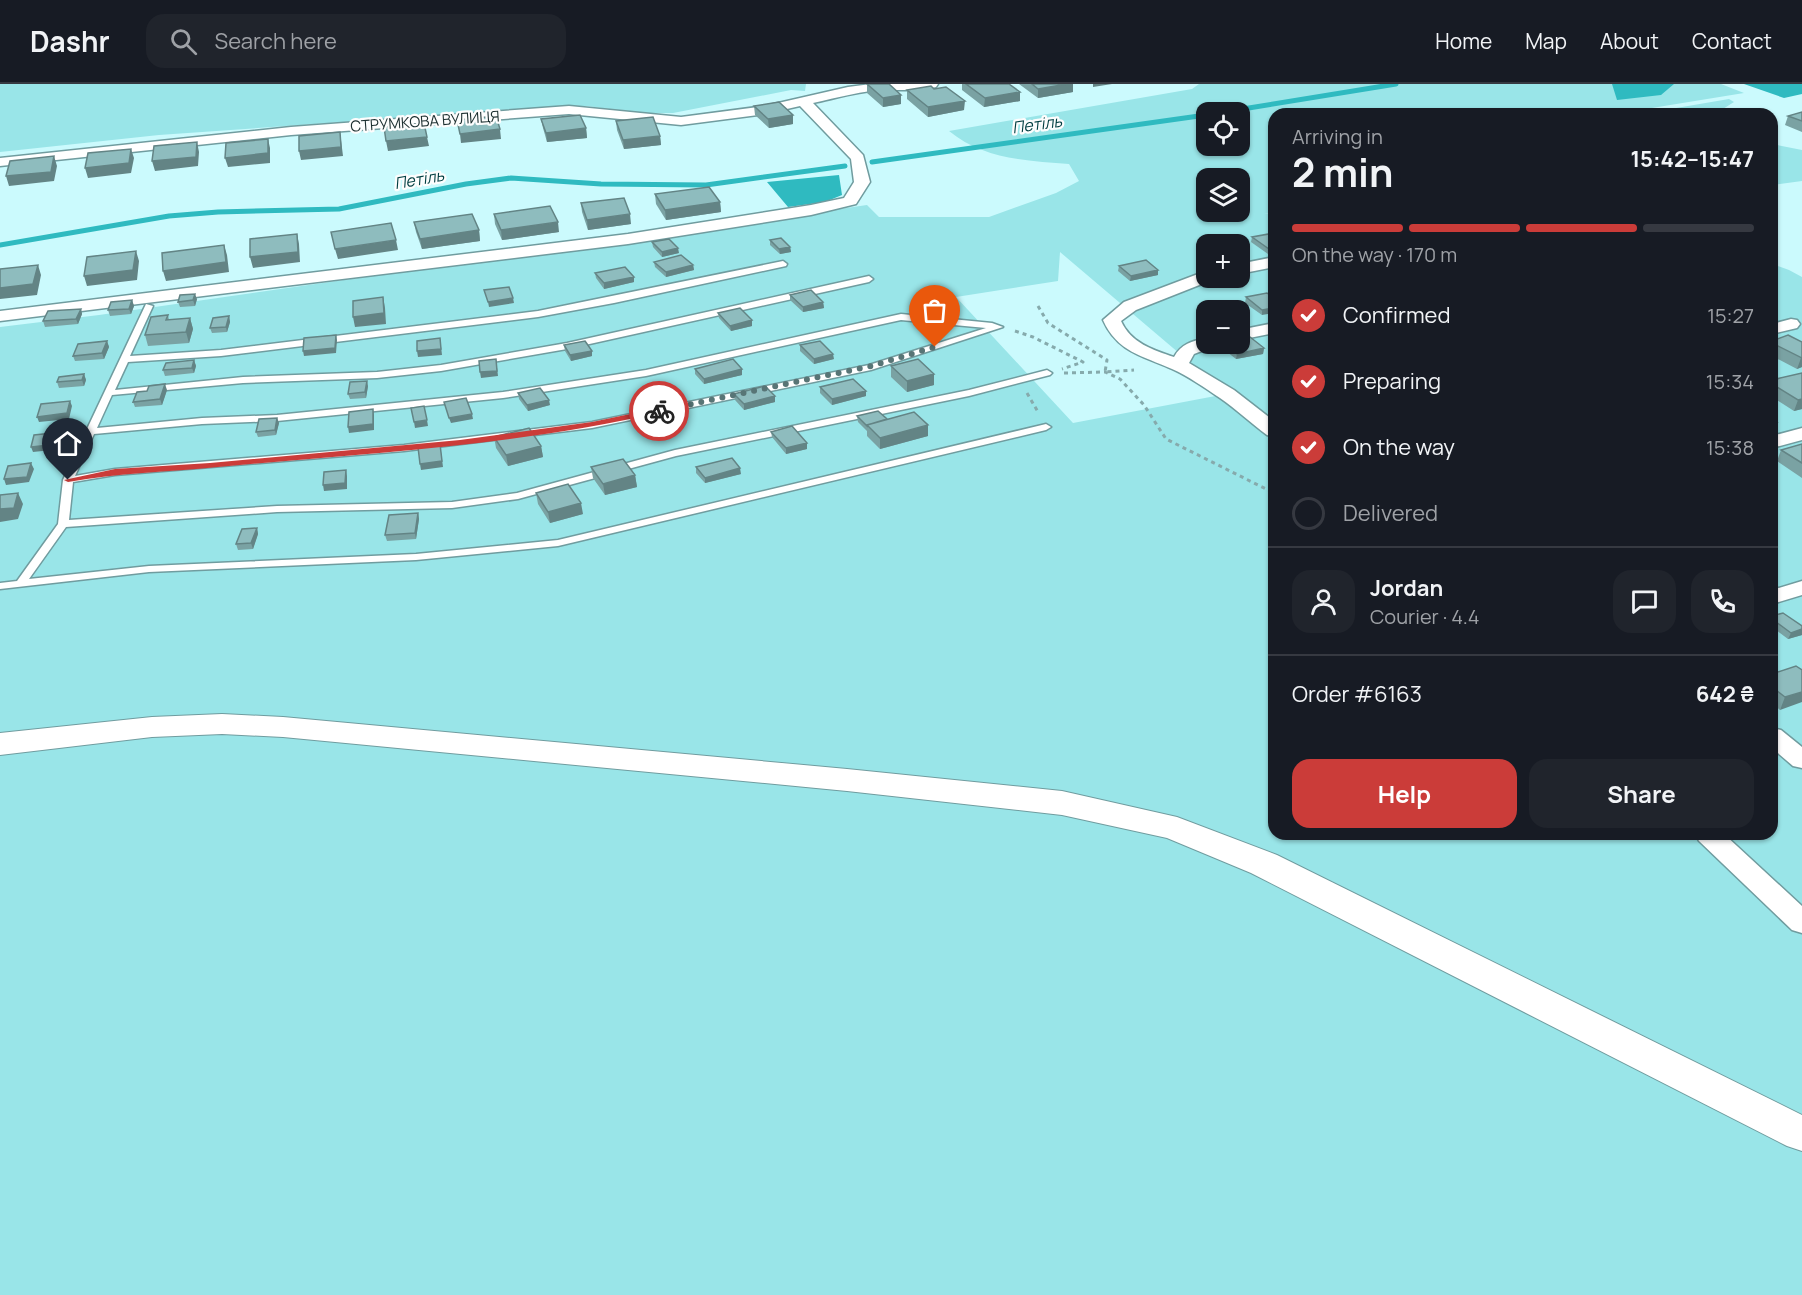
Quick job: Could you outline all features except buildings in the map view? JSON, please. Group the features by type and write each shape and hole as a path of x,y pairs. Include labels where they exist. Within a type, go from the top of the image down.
{"street":[{"path":"0,316 628,239 811,210 850,201 862,182 858,158 808,100 815,84"},
{"name":"СТРУМКОВА ВУЛИЦЯ","path":"848,91 864,84 907,88 931,84"},
{"name":"СТРУМКОВА ВУЛИЦЯ","path":"0,162 291,131 569,110 681,121 765,110 848,91 887,85"},
{"path":"1250,267 1268,263"},
{"path":"1196,280 1130,306 1112,320 1116,332 1129,344 1151,356 1179,365 1227,394 1268,426"},
{"path":"1778,327 1791,324"},
{"path":"1250,333 1268,329"},
{"path":"1179,365 1187,350 1196,347"},
{"path":"1778,440 1802,434"},
{"path":"1778,595 1802,588"},
{"path":"0,744 152,727 222,724 283,727 847,780 1062,803 1118,814 1177,829 1264,864 1802,1134"},
{"path":"1778,741 1802,760"},
{"path":"1714,840 1802,923"}],"lane":[{"path":"125,359 221,353 538,314 783,264"},
{"path":"108,393 243,380 377,375 441,368 567,346 869,279"},
{"path":"20,584 63,524 68,480 149,306"},
{"path":"68,480 115,472 404,448 592,425 871,366 999,327 901,317 646,373 503,396 278,418 202,421 91,431"},
{"path":"63,524 277,509 452,505 518,496 675,453 969,393 1047,374"},
{"path":"0,586 149,569 416,557 558,543 1046,427"}],"path":[{"path":"1038,306 1048,323 1107,360 1105,372"},
{"path":"1047,374 1105,372 1120,379 1143,405 1166,438 1186,451 1268,489"}],"shaded area":[{"path":"0,84 806,84 805,91 791,90 673,113 640,113 587,106 514,110 159,135 0,152"},
{"path":"1199,84 1721,84 1744,93 1652,108 1268,108 1268,213 1264,214 1268,214 1268,840 1778,840 1778,266 1802,277 1802,1295 0,1295 0,327 99,315 867,205 879,217 989,217 1056,193 1079,181 1069,164 1006,157 976,148 949,131 1192,89","holes":["1060,252 1226,393 1226,394 1073,423 956,297 1058,281"]},
{"path":"1612,84 1674,84 1661,95 1617,100"},
{"path":"1744,84 1802,84 1802,94 1784,98"},
{"path":"1729,99 1734,102 1724,108 1676,108"},
{"path":"1778,145 1802,150 1802,181 1778,184"},
{"path":"839,175 842,195 825,202 788,207 767,182"}],"waterway":[{"name":"Петіль","path":"1250,108 1396,84"},
{"name":"Петіль","path":"872,162 1196,116"},
{"name":"Петіль","path":"0,245 169,216 218,212 339,209 466,184 511,178 601,184 706,185 845,166"}],"way so far":[{"path":"659,411 871,366 935,347"}],"route":[{"path":"68,480 115,472 460,442 592,425 659,411"}]}
